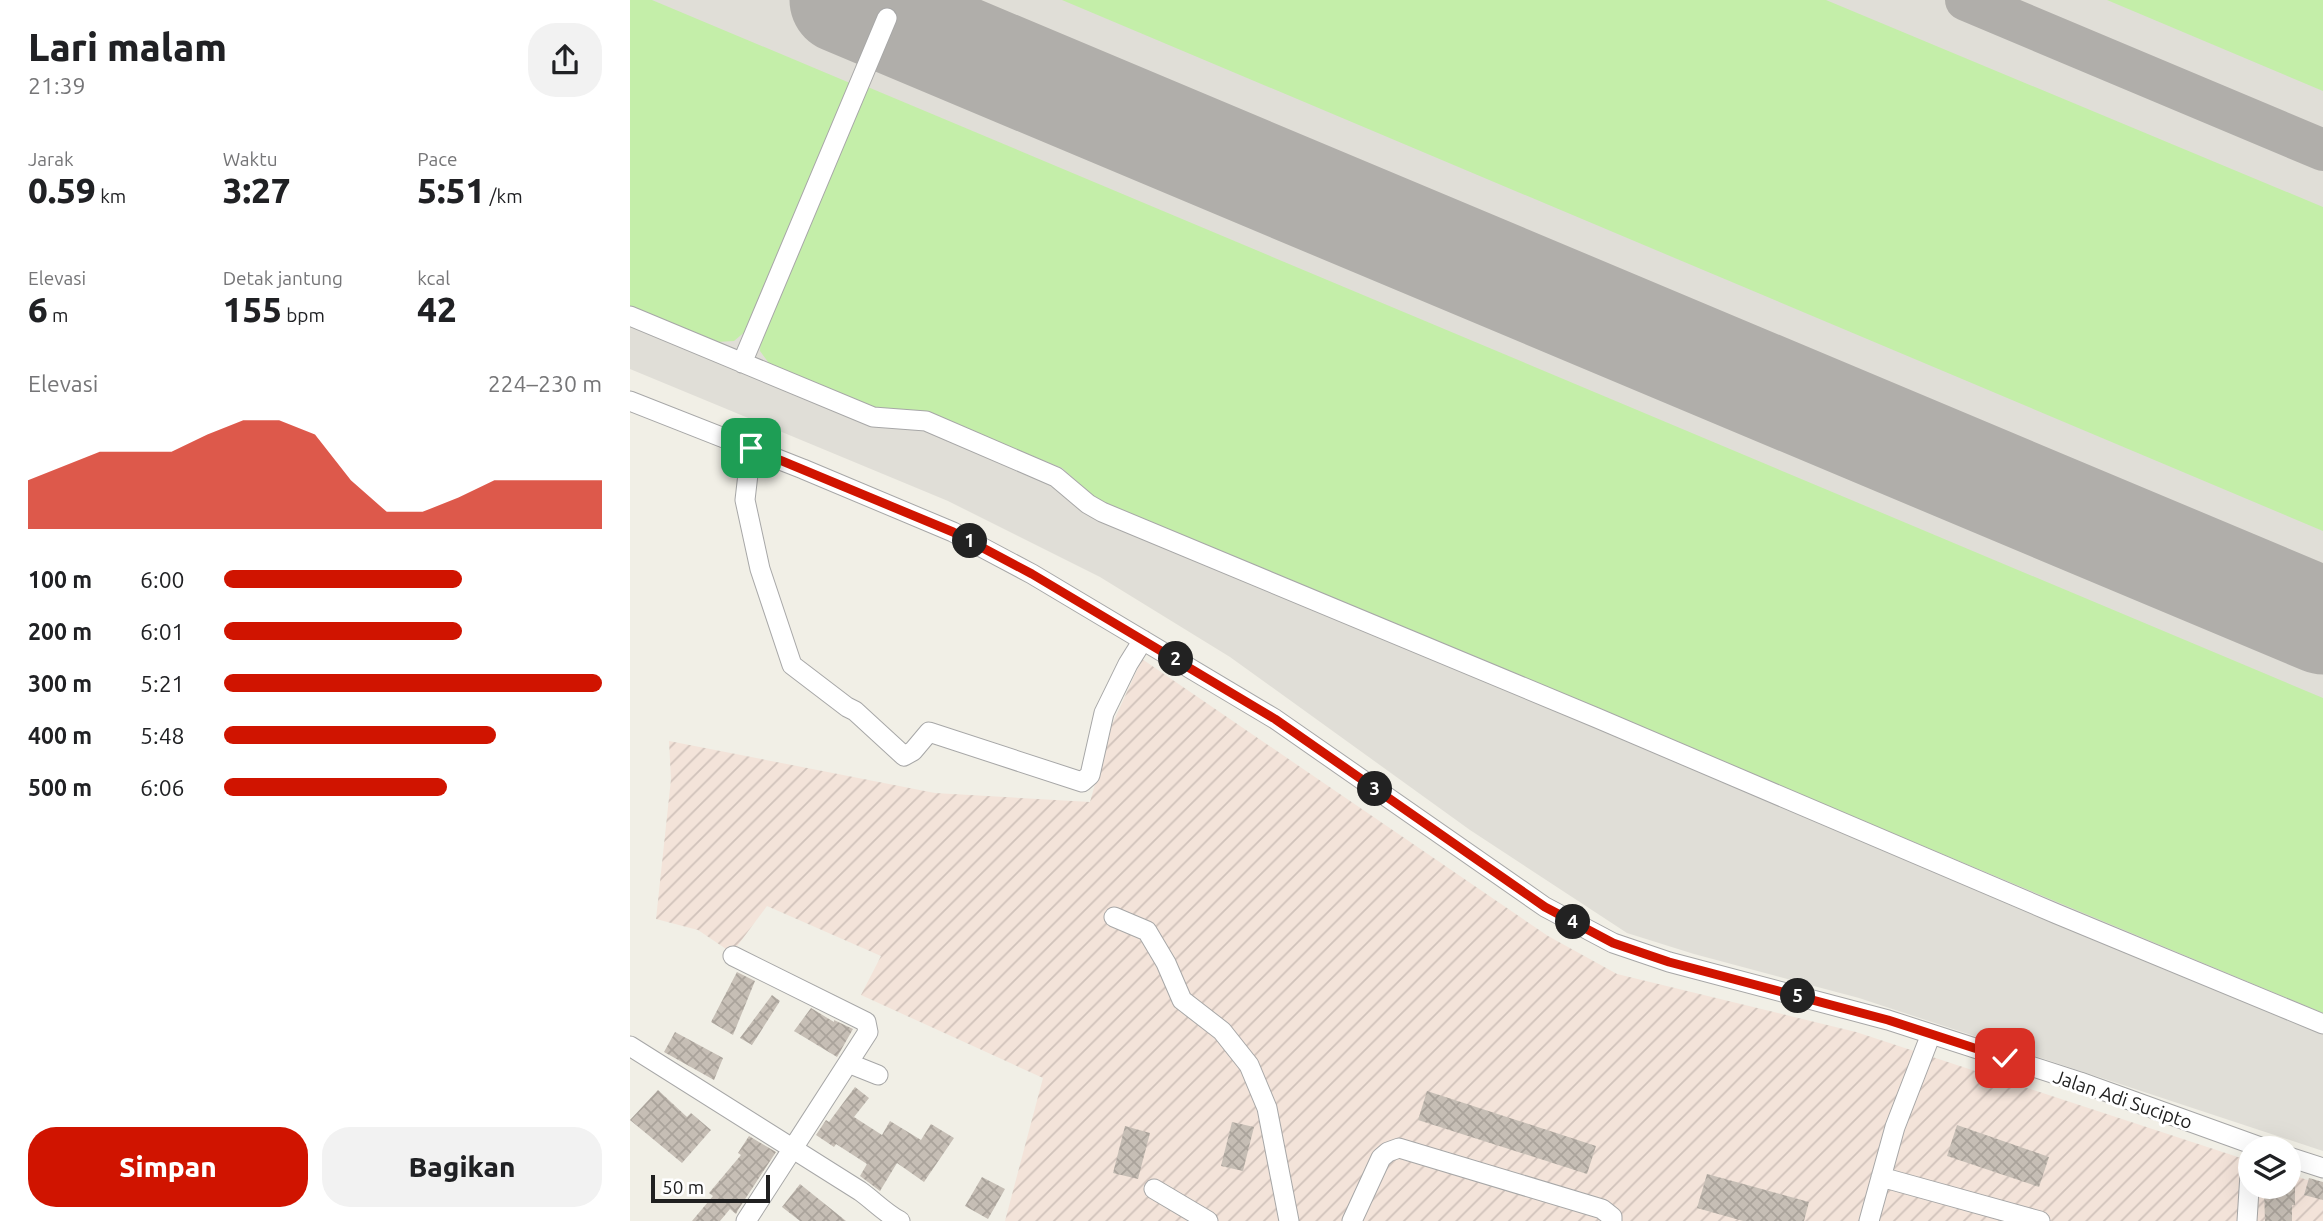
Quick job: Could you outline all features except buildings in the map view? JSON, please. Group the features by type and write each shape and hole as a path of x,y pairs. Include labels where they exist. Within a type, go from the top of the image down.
{"street":[{"path":"742,363 887,18"},
{"path":"630,316 873,417 926,421 1056,477 1087,504 1101,512 2323,1024"},
{"name":"Jalan Adi Sucipto","path":"630,401 953,532 1032,574 1275,719 1545,907 1613,943 1669,962 1888,1020 2080,1082 2238,1140"},
{"path":"751,448 745,500 760,569 792,665 847,708 855,711 904,756 913,751 929,732 1082,782 1090,775 1104,713 1143,640"},
{"path":"1114,917 1147,931 1166,963 1182,1000 1222,1031 1249,1065 1267,1108 1289,1221"},
{"path":"733,956 866,1022 868,1032 746,1221"},
{"path":"1869,1221 1895,1127 1931,1034"},
{"path":"630,1046 874,1201 886,1214 900,1221"},
{"path":"848,1063 878,1075"},
{"path":"1352,1221 1381,1158 1399,1147 1602,1209 1612,1217 1612,1221"},
{"path":"2301,1161 2323,1168"},
{"path":"1881,1177 2040,1221"},
{"path":"1154,1189 1208,1221"},
{"path":"2247,1221 2248,1199"}],"shaded area":[{"path":"630,0 2323,0 2323,1151 2301,1144 2301,1136 2278,1136 1859,998 1694,954 1627,933 1470,830 1230,657 1100,577 948,501 630,369"},
{"path":"1142,659 1548,936 1617,974 1856,1032 2238,1157 2238,1199 2301,1199 2301,1178 2323,1185 2323,1221 1005,1221 1043,1078 861,995 881,956 767,906 732,953 698,930 656,919 671,779 669,741 935,793 1090,802 1111,727"}],"green space":[{"path":"630,0 652,0 850,83 747,330 734,341 716,342 630,306"},
{"path":"1062,0 1826,0 2323,207 2323,531"},
{"path":"2107,0 2323,0 2323,91"},
{"path":"863,85 2323,698 2323,1013 1100,502 1062,468 925,412 880,413 771,366 760,351 761,333"}],"taxiway":[{"path":"942,0 962,35 1002,67"},
{"path":"1966,0 2323,150"}],"runway":[{"path":"843,0 2323,621"}],"route":[{"path":"751,448 953,532 1032,574 1275,719 1545,907 1613,943 1669,962 1888,1020 2005,1058"}]}
